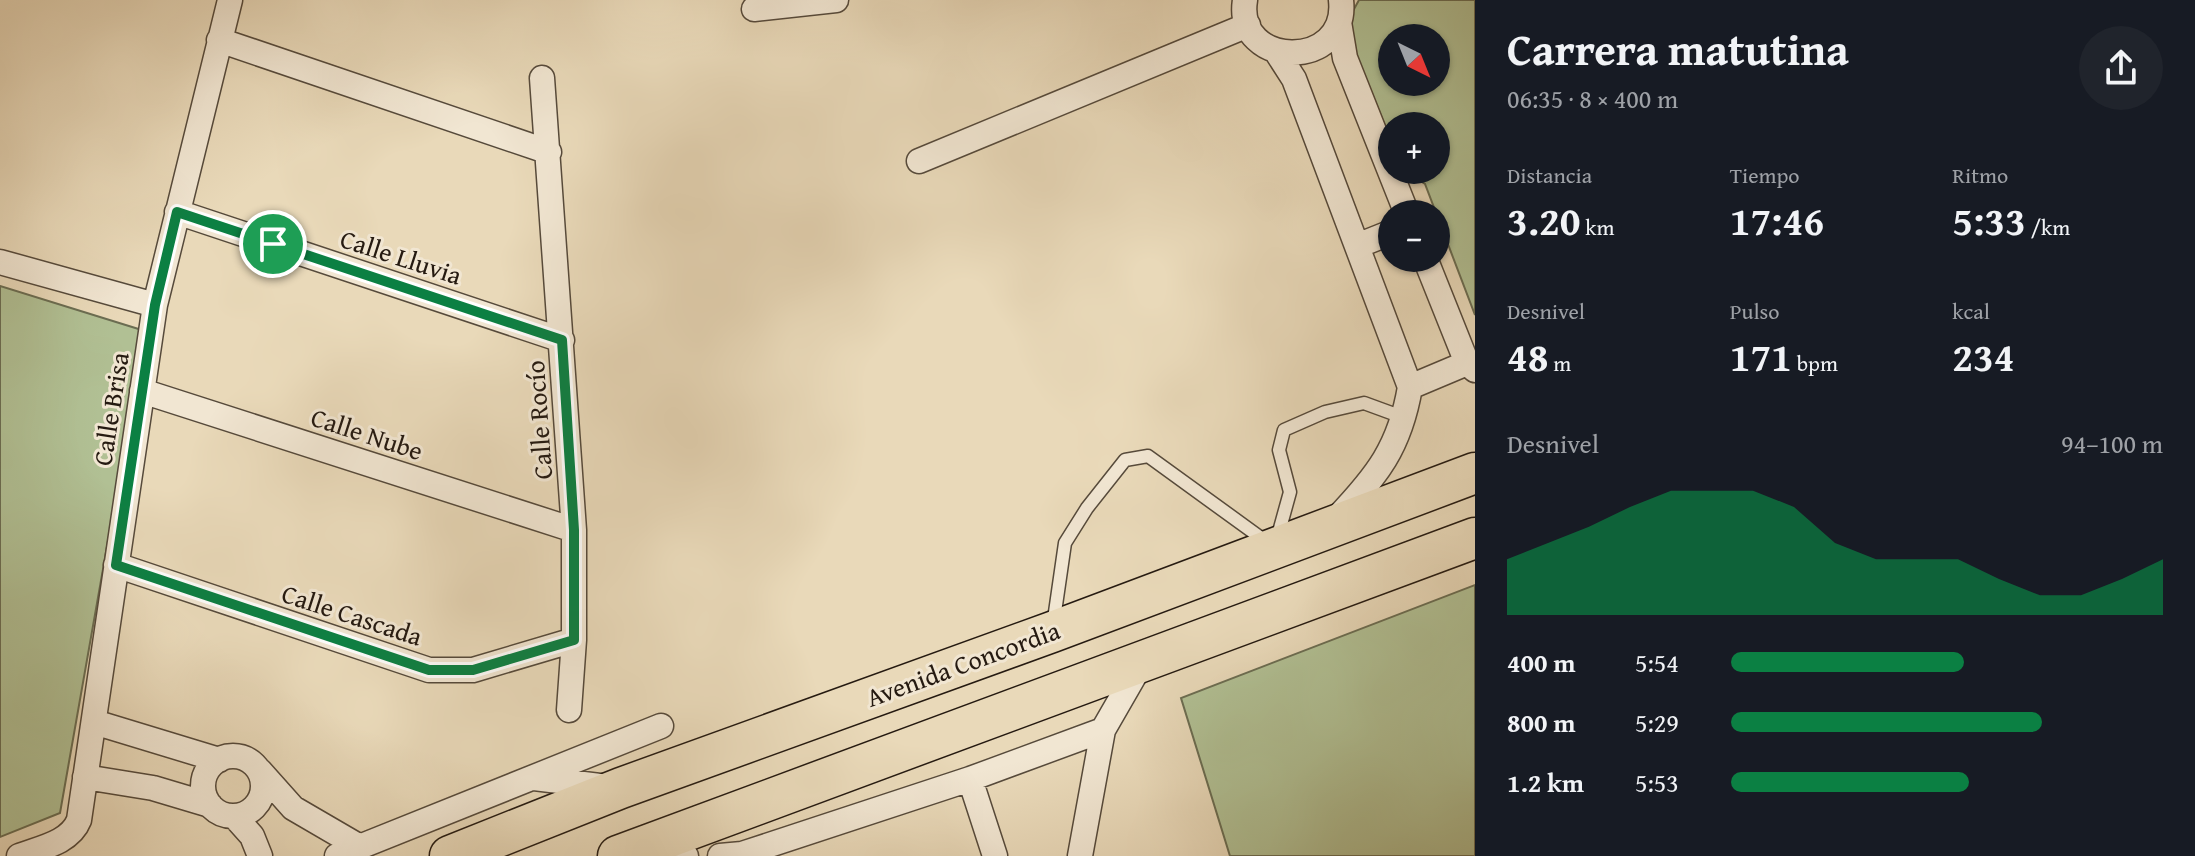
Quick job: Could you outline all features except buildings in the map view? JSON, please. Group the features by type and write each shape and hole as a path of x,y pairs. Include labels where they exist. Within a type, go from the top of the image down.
{"main road":[{"name":"Avenida Concordia","path":"450,856 621,788 1052,632 1475,473"},
{"path":"628,852 1475,538"}],"street":[{"name":"Calle Brisa","path":"19,856 62,840 73,831 79,820 155,305 230,0"},
{"path":"754,9 836,0"},
{"path":"1245,0 1248,25 1264,45 1291,54 1306,52 1320,45 1340,11"},
{"path":"1340,11 1345,58 1401,200"},
{"path":"919,161 1248,25"},
{"path":"219,40 549,152"},
{"path":"1276,51 1294,79 1410,387 1405,418 1378,474 1324,530"},
{"name":"Calle Rocío","path":"542,78 574,530 574,640 569,710"},
{"name":"Calle Lluvia","path":"177,212 562,340"},
{"path":"1357,246 1378,238"},
{"path":"0,262 155,305"},
{"path":"1410,387 1471,366 1431,272"},
{"name":"Calle Nube","path":"142,391 574,530"},
{"name":"Calle Cascada","path":"116,565 429,670 473,670 574,640"},
{"path":"1080,856 1103,730 1141,664"},
{"path":"94,722 219,760"},
{"path":"337,856 661,726"},
{"path":"720,856 742,854 970,779 1103,730"},
{"path":"210,805 203,783 211,766 219,760 237,756 246,759 260,771 293,808 360,847"},
{"path":"85,777 153,788 210,805 221,814 235,817 250,811 261,797 260,771"},
{"path":"527,778 621,788"},
{"path":"970,779 995,856"},
{"path":"235,817 252,836 260,856"},
{"path":"628,852 686,856"}],"lane":[{"path":"1052,632 1065,543 1087,508 1125,460 1148,456 1275,548 1290,492 1279,450 1284,430 1325,412 1364,403 1405,418"}],"green space":[{"path":"1359,0 1475,0 1475,315 1450,250 1450,200 1431,200 1425,184 1450,184 1450,112 1379,112 1352,44 1348,20"},
{"path":"0,286 145,331 60,813 0,837"},
{"path":"1475,585 1475,856 1230,856 1181,698"}],"route":[{"path":"177,212 273,244 562,340 574,530 574,640 473,670 429,670 116,565 155,305 177,212"}]}
